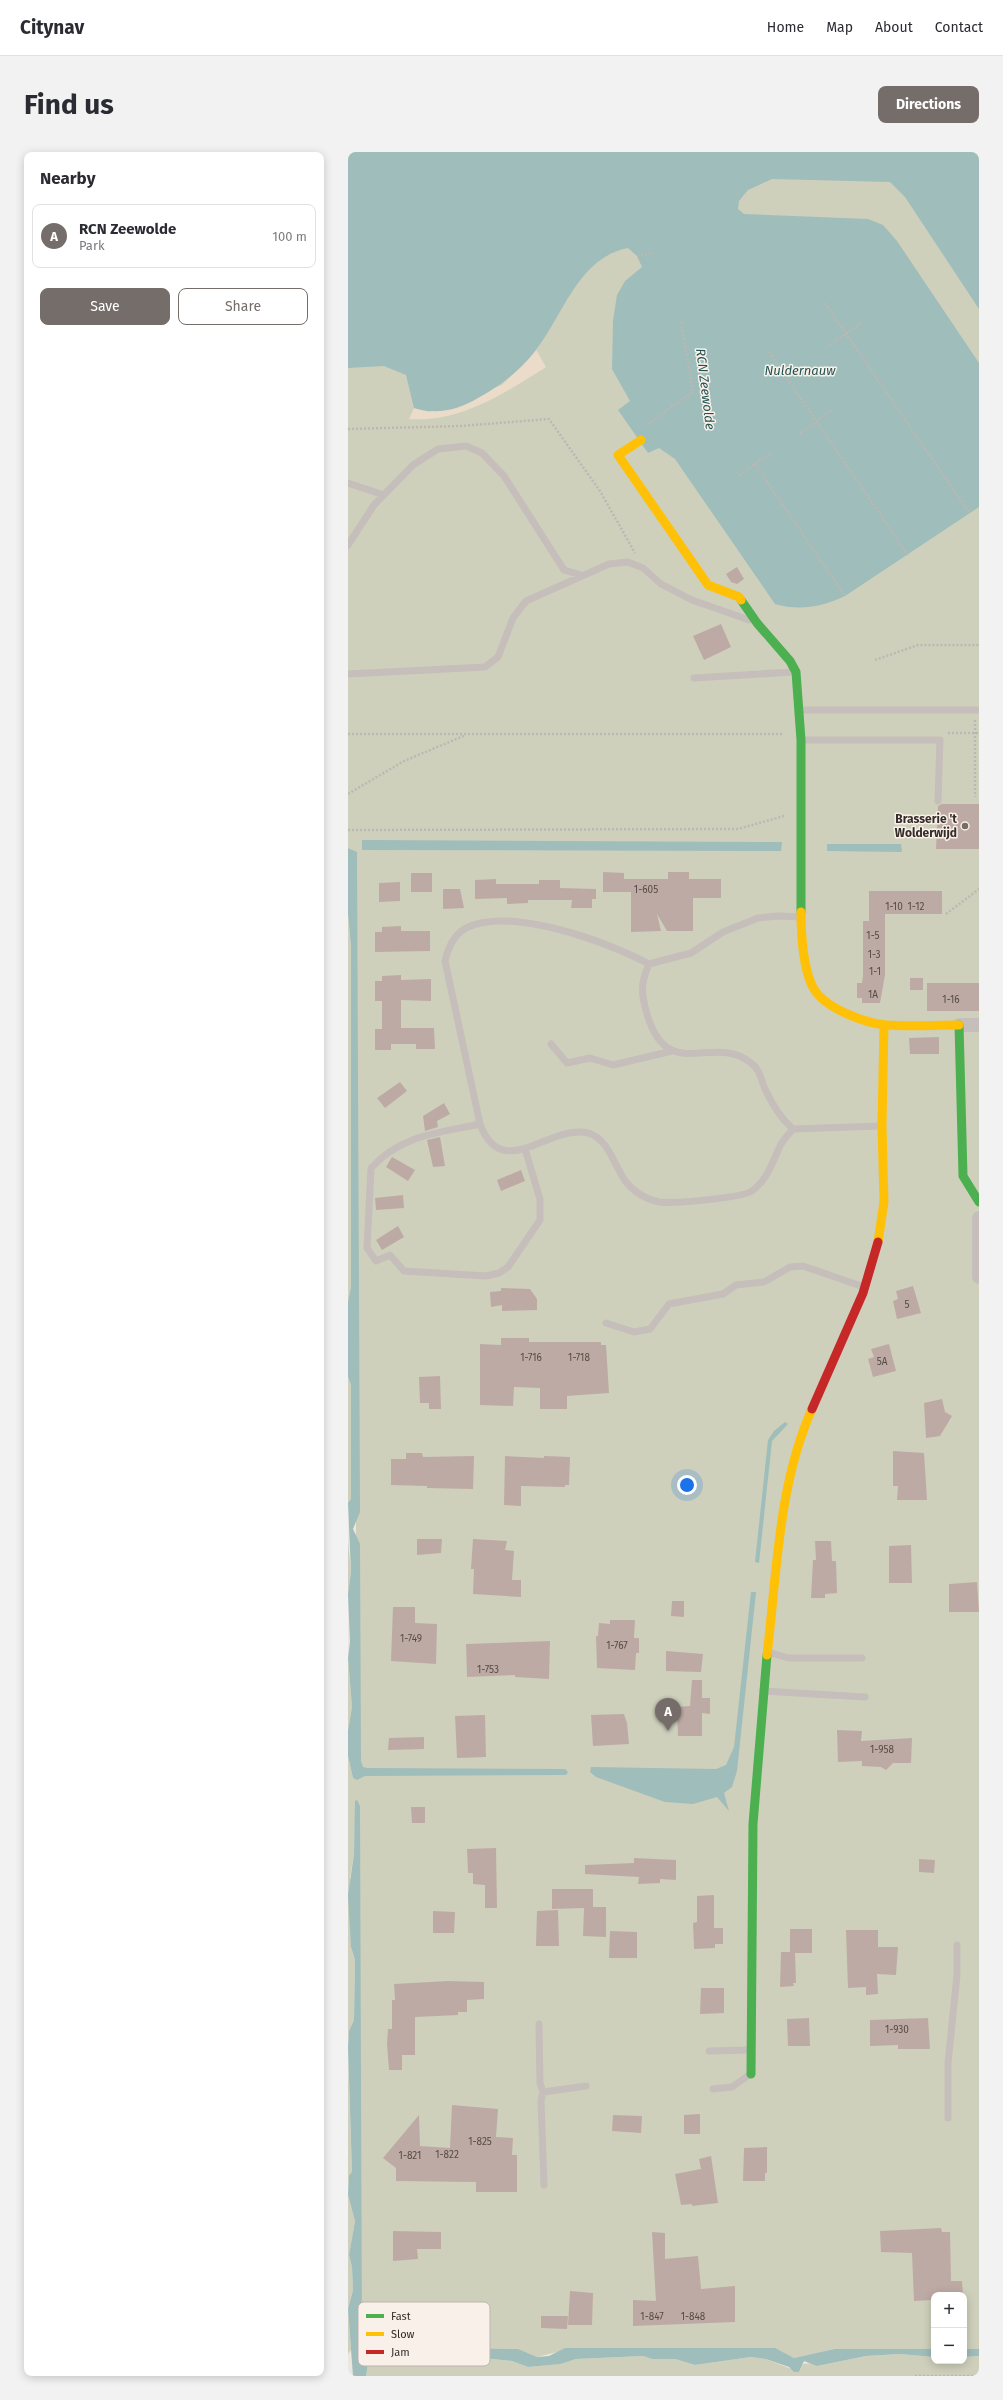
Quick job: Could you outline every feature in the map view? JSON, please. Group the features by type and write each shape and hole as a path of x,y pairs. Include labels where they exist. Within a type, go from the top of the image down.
{"street":[{"path":"641,440 618,454 708,585 739,597 757,623 790,661 796,672 801,737 801,917 804,955 813,988 821,999 842,1012 884,1025 979,1025"},
{"path":"751,2074 753,1824 763,1690 786,1494 805,1424 865,1287 879,1239 884,1202 882,1126 884,1025"},
{"path":"959,1025 963,1176 979,1202"},
{"path":"979,1218 979,1277"}],"lane":[{"path":"348,545 374,505 413,465 438,450 466,446 482,452 504,476 564,570 581,575"},
{"path":"348,483 384,495"},
{"path":"348,674 485,667 498,657 513,618 526,601 581,575 609,564 628,562 643,568 661,584 692,600 757,623"},
{"path":"694,678 796,672"},
{"path":"800,710 979,710"},
{"path":"801,737 940,740 938,801"},
{"path":"793,1129 781,1144 766,1178 751,1192 724,1198 660,1202 639,1196 625,1181 599,1137 587,1133 568,1133 525,1149 510,1152 496,1146 484,1134 480,1124 445,961 455,936 468,927 488,922 535,925 566,931 608,945 649,964 691,953 723,932 758,918 778,916 801,917"},
{"path":"649,964 641,988 646,1009 651,1026 660,1043 672,1051"},
{"path":"551,1044 567,1063 590,1058 613,1065 672,1051 740,1055 757,1069 783,1121 793,1129 882,1126"},
{"path":"480,1124 415,1137 389,1150 371,1168 367,1248 376,1261 390,1255 404,1271 486,1276 499,1273 508,1267 540,1220 540,1199 525,1149"},
{"path":"606,1322 634,1332 650,1329 669,1304 723,1294 736,1285 764,1282 790,1267 803,1266 865,1287"},
{"path":"768,1652 788,1658 862,1658"},
{"path":"763,1690 865,1697"},
{"path":"948,2118 948,2063 957,1975 957,1945"},
{"path":"539,2024 540,2083 543,2092 541,2101 544,2185"},
{"path":"710,2051 751,2050"},
{"path":"713,2089 732,2088 751,2074"},
{"path":"543,2092 586,2086"}],"path":[{"path":"637,256 652,253"},
{"path":"824,304 970,514"},
{"path":"645,426 693,392 681,321"},
{"path":"830,345 863,322"},
{"path":"769,352 908,555"},
{"path":"800,433 832,410"},
{"path":"348,430 460,426 549,419 600,491 643,568"},
{"path":"739,475 771,452"},
{"path":"755,464 844,596"},
{"path":"875,660 918,645 979,645"},
{"path":"975,728 975,797"},
{"path":"348,734 801,737"},
{"path":"348,794 404,761 468,734"},
{"path":"348,830 738,829 801,812"},
{"path":"946,914 979,889"},
{"path":"915,2376 976,2376"}],"green space":[{"name":"RCN Zeewolde","path":"756,167 899,177 979,289 979,2351 967,2351 967,2292 931,2292 931,2351 830,2351 794,2358 784,2354 561,2351 537,2357 521,2351 490,2351 490,2302 358,2302 357,2351 356,1801 354,1854 350,1877 351,1947 355,1960 354,2020 349,2031 348,2048 348,1756 353,1778 356,1779 356,1168 351,849 348,848 348,232 411,230 412,397 524,367 541,359 536,350 559,312 580,267"},
{"path":"348,914 351,947 351,1287 348,1301"},
{"path":"348,1377 351,1385 351,1500 348,1503"},
{"path":"348,1540 351,1572 348,1594"},
{"path":"348,1658 352,1707 348,1730"},
{"path":"348,2057 352,2172 349,2175 348,2195"},
{"path":"348,2195 355,2221 349,2255 352,2267 353,2290 348,2309"},
{"path":"348,2309 351,2350 348,2354"},
{"path":"900,2354 931,2357 931,2364 967,2364 967,2357 979,2356 979,2376 366,2376 368,2366 490,2366 490,2359 512,2361 528,2367 557,2364 576,2359 643,2356 652,2359 675,2359 695,2365 751,2357 766,2359 799,2372 803,2364 813,2363 817,2366 866,2356"}],"sand":[{"path":"536,350 546,367 498,396 464,411 446,416 428,419 409,419 414,408 429,412 502,385"}],"water":[{"name":"Nuldernauw","path":"348,152 979,152 979,309 905,197 890,182 772,179 748,190 739,201 738,209 744,214 868,219 883,225 897,241 979,363 979,507 837,600 810,607 793,607 775,604 675,459 659,448 648,453 618,410 630,401 612,369 613,321 617,295 625,281 642,267 637,256 628,248 611,254 597,263 584,275 546,336 530,358 502,383 463,406 439,411 414,408 406,375 384,366 348,368"},
{"path":"362,840 782,842 781,851 362,850"},
{"path":"827,844 901,844 902,852 827,851"},
{"path":"348,848 357,852 360,1512 353,1529 360,1544 361,1761 363,1767 367,1768 565,1769 568,1772 566,1775 365,1776 357,1780 353,1778 348,1756 348,1730 352,1707 348,1658 350,1642 348,1594 351,1572 348,1503 351,1499 351,1385 348,1377 348,1301 351,1287 351,947 348,914"},
{"path":"785,1422 788,1424 772,1441 759,1563 755,1562 768,1440 774,1431"},
{"path":"751,1592 756,1592 737,1771 732,1787 724,1793 729,1811 717,1797 693,1804 665,1802 596,1777 590,1772 591,1767 716,1769 726,1765 734,1747"},
{"path":"357,1800 360,1806 362,2302 358,2302 358,2366 368,2366 366,2376 353,2376 348,2309 353,2290 352,2267 349,2255 355,2221 348,2195 349,2175 352,2172 348,2048 349,2031 354,2020 355,1960 351,1947 348,1895 354,1854 355,1801"},
{"path":"565,2348 775,2348 794,2358 835,2349 931,2349 931,2357 900,2354 866,2356 817,2366 804,2361 799,2372 794,2372 789,2367 766,2359 751,2357 695,2365 675,2359 652,2359 643,2356 576,2359 560,2364 528,2367 512,2361 490,2359 490,2349 518,2349 537,2357 549,2356"},
{"path":"967,2349 979,2349 979,2356 967,2357"}],"building":[{"path":"737,567 744,579 737,584 731,582 726,574"},
{"path":"721,624 731,647 704,660 693,636"},
{"path":"942,804 979,804 979,849 936,849 938,806"},
{"path":"603,872 624,873 624,879 668,879 668,872 689,872 689,879 721,879 721,898 693,898 693,931 667,931 657,914 661,931 631,932 631,892 603,892"},
{"path":"411,873 432,873 432,892 411,892"},
{"path":"496,879 496,884 539,884 539,880 560,880 560,888 596,889 596,899 592,899 592,908 571,908 572,900 528,900 528,903 507,904 507,898 475,899 475,880"},
{"path":"400,882 400,901 379,902 379,883"},
{"path":"443,889 460,889 464,908 443,909"},
{"path":"869,891 942,891 942,914 885,914 885,975 880,1003 862,1003 862,998 857,998 857,983 862,983 863,975 863,921 869,921"},
{"path":"401,926 401,931 430,931 430,951 375,952 375,932 382,932 382,927"},
{"path":"401,975 401,980 431,979 431,1001 401,1000 401,1028 434,1028 435,1049 416,1049 416,1044 391,1044 391,1050 375,1050 375,1029 382,1029 382,1001 375,1001 375,981 382,981 382,976"},
{"path":"910,978 923,978 923,990 910,990"},
{"path":"927,983 979,983 979,1011 927,1011"},
{"path":"939,1037 939,1054 910,1054 909,1038"},
{"path":"400,1082 407,1091 385,1108 377,1098"},
{"path":"444,1103 450,1114 437,1121 438,1127 425,1131 423,1116"},
{"path":"440,1137 445,1166 433,1167 427,1140"},
{"path":"392,1157 415,1170 408,1181 386,1167"},
{"path":"521,1170 525,1181 501,1191 497,1180"},
{"path":"403,1195 404,1208 376,1210 375,1198"},
{"path":"398,1226 404,1237 382,1250 376,1240"},
{"path":"913,1286 921,1313 897,1319 893,1301 898,1299 896,1291"},
{"path":"501,1288 530,1289 537,1299 537,1310 502,1311 502,1305 491,1307 490,1292 501,1291"},
{"path":"501,1338 529,1338 529,1342 601,1342 601,1345 606,1345 609,1393 567,1396 567,1409 540,1409 540,1388 514,1387 513,1406 480,1405 480,1344 501,1345"},
{"path":"889,1344 896,1371 873,1377 868,1359 874,1357 871,1349"},
{"path":"440,1376 441,1409 429,1409 429,1403 420,1403 419,1377"},
{"path":"942,1399 945,1412 952,1416 940,1436 926,1438 924,1403"},
{"path":"893,1451 924,1453 927,1500 897,1500 898,1486 893,1486"},
{"path":"406,1453 422,1453 423,1457 474,1456 473,1489 427,1488 427,1486 391,1485 391,1459 406,1459"},
{"path":"505,1456 544,1458 544,1456 570,1457 569,1485 565,1485 565,1487 521,1486 521,1506 504,1505"},
{"path":"417,1539 442,1539 441,1553 417,1555"},
{"path":"473,1539 507,1541 505,1550 514,1551 512,1580 521,1580 521,1597 473,1594 474,1569 471,1569"},
{"path":"815,1541 831,1541 832,1561 836,1561 837,1593 825,1594 825,1598 811,1598 813,1560 816,1560"},
{"path":"911,1545 912,1583 889,1583 889,1546"},
{"path":"977,1582 979,1612 949,1612 949,1584"},
{"path":"672,1601 684,1601 684,1617 671,1616"},
{"path":"393,1607 415,1607 415,1623 437,1624 436,1664 391,1661"},
{"path":"610,1620 635,1620 634,1638 639,1638 639,1653 636,1653 635,1670 597,1668 596,1636 598,1636 599,1623 610,1624"},
{"path":"550,1641 549,1679 515,1677 515,1675 467,1677 466,1644"},
{"path":"666,1651 703,1654 701,1672 666,1671"},
{"path":"692,1680 702,1680 702,1698 710,1698 710,1714 702,1713 702,1736 678,1736 677,1707 690,1706"},
{"path":"624,1714 627,1723 629,1744 593,1746 591,1715"},
{"path":"485,1715 486,1757 457,1758 455,1716"},
{"path":"837,1730 862,1731 861,1741 912,1738 911,1763 893,1763 886,1770 881,1767 862,1766 862,1761 838,1762"},
{"path":"424,1737 424,1749 388,1750 389,1738"},
{"path":"411,1807 425,1807 425,1823 412,1823"},
{"path":"496,1848 497,1908 485,1908 485,1885 473,1884 473,1873 468,1873 467,1849"},
{"path":"634,1858 676,1860 676,1880 660,1879 660,1883 638,1884 639,1877 585,1874 585,1865 634,1863"},
{"path":"919,1859 935,1860 934,1873 919,1872"},
{"path":"552,1889 593,1889 593,1907 606,1907 606,1937 583,1936 584,1908 552,1909"},
{"path":"714,1895 714,1928 723,1928 723,1944 715,1944 715,1948 694,1949 693,1923 697,1922 697,1896"},
{"path":"558,1910 559,1946 536,1946 537,1911"},
{"path":"433,1911 455,1912 454,1933 433,1933"},
{"path":"790,1929 812,1929 812,1953 795,1953 796,1983 793,1983 794,1986 780,1987 781,1952 790,1952"},
{"path":"846,1930 878,1930 878,1947 898,1947 896,1975 877,1974 878,1994 866,1995 866,1987 848,1988"},
{"path":"610,1931 637,1932 637,1958 609,1958"},
{"path":"448,1981 484,1982 484,1999 467,2000 467,2012 458,2012 458,2015 415,2017 415,2055 402,2055 402,2070 389,2070 387,2044 388,2029 392,2029 392,2000 395,2000 394,1984"},
{"path":"701,1988 724,1988 724,2013 700,2014"},
{"path":"809,2018 810,2046 788,2046 787,2019"},
{"path":"928,2018 930,2049 898,2049 898,2045 870,2046 870,2020"},
{"path":"452,2105 498,2109 496,2137 513,2138 512,2155 517,2155 517,2192 476,2192 476,2182 396,2181 396,2168 383,2158 419,2115 420,2146 450,2148"},
{"path":"700,2114 700,2134 684,2134 684,2115"},
{"path":"613,2115 642,2116 641,2133 612,2131"},
{"path":"767,2147 767,2173 765,2173 765,2181 743,2181 744,2148"},
{"path":"711,2156 718,2203 692,2206 692,2204 681,2205 675,2174 701,2169 699,2159"},
{"path":"941,2228 942,2232 950,2232 951,2281 962,2281 963,2292 931,2292 931,2300 914,2301 912,2253 881,2252 880,2231"},
{"path":"393,2231 441,2232 441,2249 417,2249 418,2259 393,2261"},
{"path":"652,2232 665,2233 665,2259 698,2256 701,2289 735,2286 735,2322 633,2326 633,2300 656,2301"},
{"path":"570,2291 593,2293 592,2325 568,2325"},
{"path":"541,2316 568,2316 567,2329 541,2328"}],"traffic: fast":[{"path":"741,600 757,623 790,661 796,672 801,740 801,912"},
{"path":"959,1025 963,1176 979,1202"},
{"path":"751,2074 753,1824 767,1655"}],"traffic: slow":[{"path":"641,440 618,455 708,585 739,597 741,600"},
{"path":"801,912 802,941 807,972 814,989 819,996 827,1002 856,1018 877,1024 904,1026 959,1025"},
{"path":"878,1242 884,1202 882,1126 884,1025"},
{"path":"767,1655 780,1530 785,1499 792,1468 812,1409"}],"traffic: jam":[{"path":"812,1409 863,1293 878,1242"}],"place":[{"name":"Brasserie 't Wolderwijd","path":"965,826"},
{"name":"RCN Zeewolde","path":"668,1731"}]}
